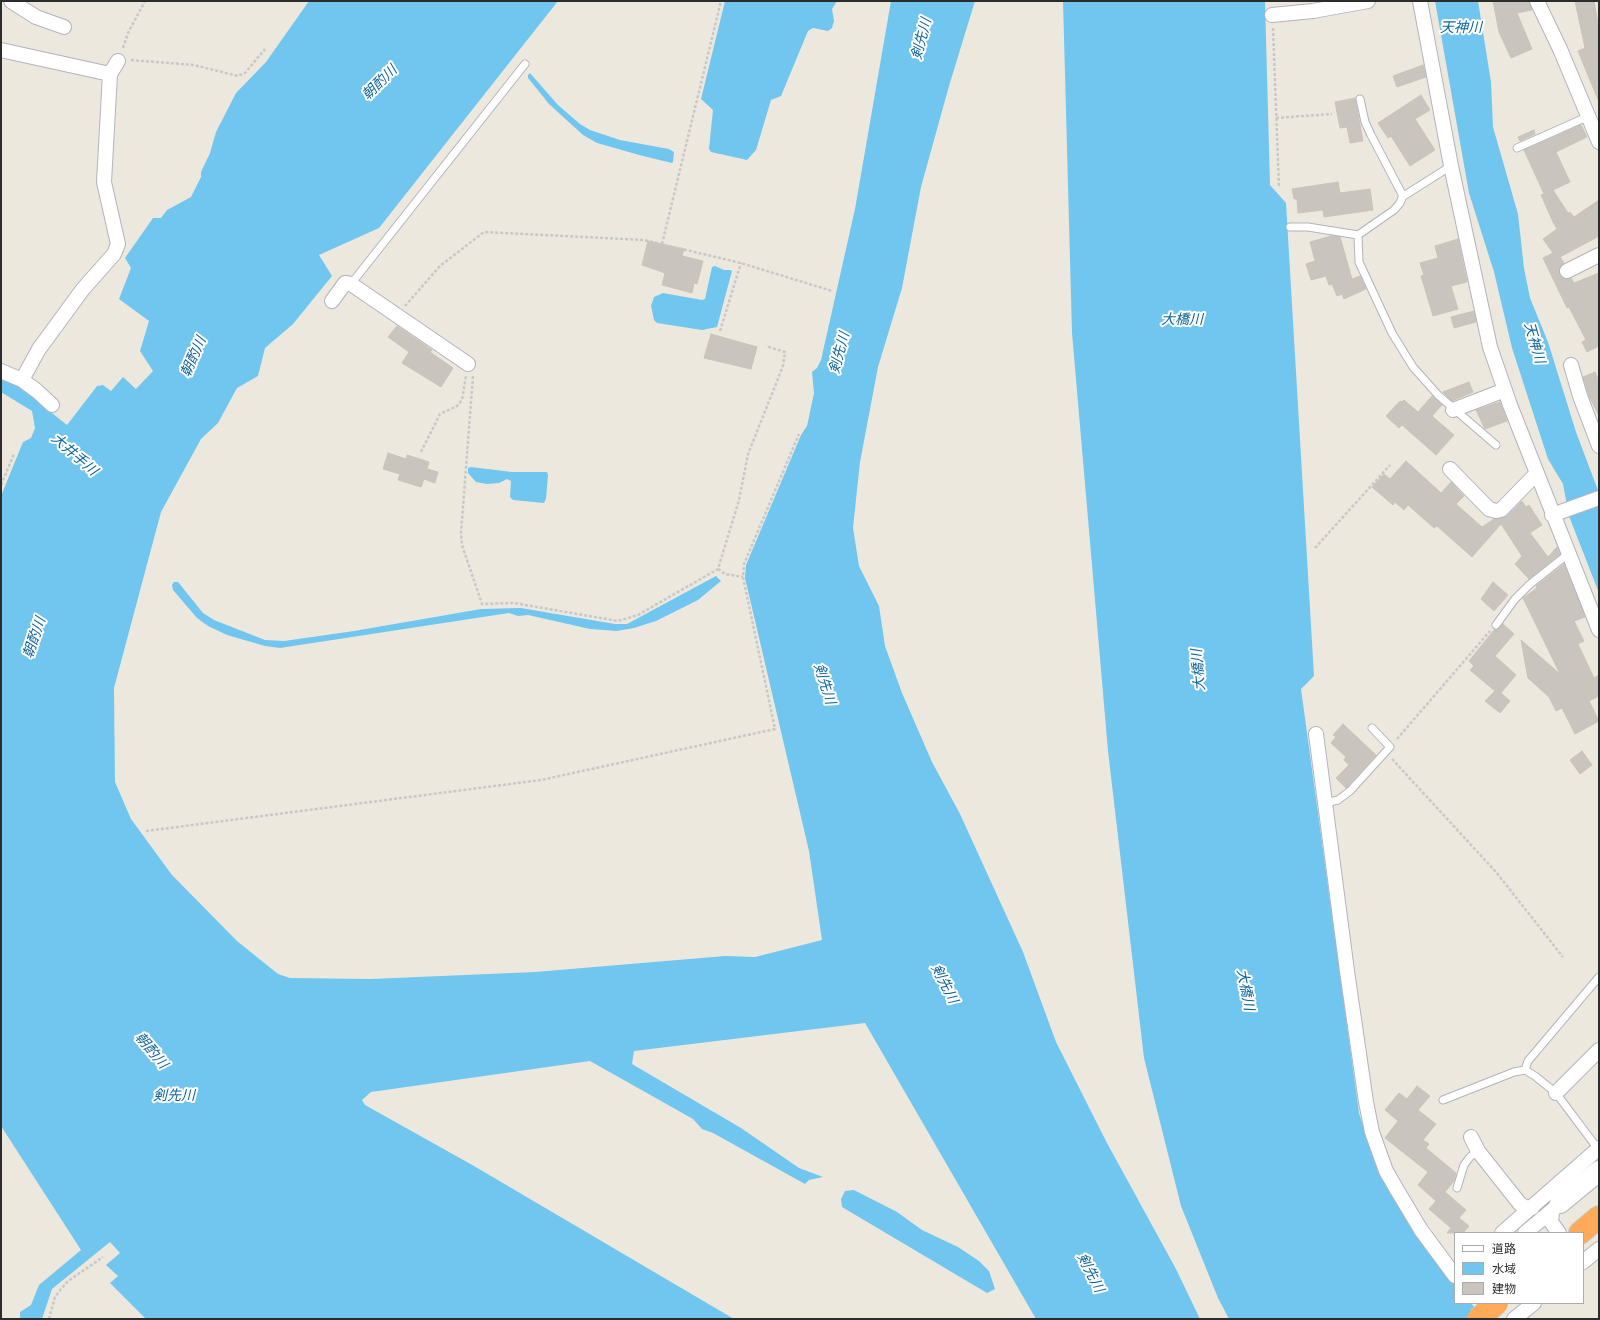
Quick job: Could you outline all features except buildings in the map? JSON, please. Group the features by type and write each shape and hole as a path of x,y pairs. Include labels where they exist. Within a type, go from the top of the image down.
{"highway":[{"path":"1581,1232 1599,1217"},
{"path":"1478,1319 1496,1304"}],"street":[{"path":"11,1 36,17 64,27"},
{"path":"1272,15 1313,11 1368,1"},
{"path":"1420,1 1451,166 1490,347 1504,390 1599,630"},
{"path":"1537,1 1589,116 1599,142"},
{"path":"1,50 110,74"},
{"path":"22,380 39,349 83,289 114,254 118,244 104,182 110,74 118,61"},
{"path":"1567,271 1599,255"},
{"path":"332,301 345,283 351,284 398,315 471,368"},
{"path":"1571,365 1580,396 1599,446"},
{"path":"1,371 22,380 52,405"},
{"path":"1453,410 1504,390"},
{"path":"1450,469 1489,509 1496,512 1501,510 1537,473"},
{"path":"1554,514 1599,498"},
{"path":"1316,734 1347,971 1366,1102 1372,1132 1386,1171 1421,1230 1454,1275"},
{"path":"1556,1093 1599,1050"},
{"path":"1472,1137 1478,1151 1520,1204 1525,1208 1532,1208"},
{"path":"1503,1232 1599,1148"},
{"path":"1526,1232 1599,1171"},
{"path":"1557,1205 1552,1212 1551,1222 1558,1232"},
{"path":"1584,1261 1599,1249"},
{"path":"1476,1304 1487,1319"},
{"path":"1514,1319 1533,1304"}],"lane":[{"path":"351,284 525,64"},
{"path":"1290,228 1308,227 1358,235 1394,210 1400,203 1402,192 1371,136 1365,122 1360,100"},
{"path":"1517,148 1589,116"},
{"path":"1402,197 1451,166"},
{"path":"1358,235 1359,262 1392,333 1422,379 1453,410 1496,445"},
{"path":"1496,625 1515,599 1529,585 1568,554"},
{"path":"1326,803 1338,800 1350,791 1388,750 1372,728"},
{"path":"1525,1070 1528,1061 1599,977"},
{"path":"1443,1100 1514,1072 1525,1070 1556,1093 1599,1148"},
{"path":"1457,1188 1464,1165 1470,1157 1478,1151"}],"path":[{"path":"145,1 128,33 118,61 124,60 194,65 238,76 245,73 265,49"},
{"path":"662,244 721,1"},
{"path":"1272,15 1279,188"},
{"path":"1276,118 1332,114"},
{"path":"398,315 440,266 484,232 644,240 741,262 832,291"},
{"path":"720,330 741,262"},
{"path":"471,368 461,533 462,545 482,604 514,604 618,620 638,615 718,569 739,500 748,454 783,366 785,352 766,346"},
{"path":"421,452 440,414 457,406 462,400 471,368"},
{"path":"146,831 541,780 775,729 776,727 743,577 744,564 799,434"},
{"path":"1,485 14,454"},
{"path":"1315,548 1390,465"},
{"path":"718,569 725,574 743,577"},
{"path":"1496,625 1388,750 1496,872 1563,957"},
{"path":"50,1319 55,1297 61,1289 68,1281 103,1257"}],"water":[{"name":"剣先川","path":"309,1 558,1 379,228 319,255 332,276 293,324 265,348 258,376 237,388 218,423 201,439 161,512 114,688 115,782 131,819 172,875 237,941 278,974 290,978 371,979 535,972 725,956 755,957 822,940 809,851 745,578 746,565 801,435 807,426 814,393 812,372 817,368 821,360 855,209 891,1 975,1 949,86 921,187 902,288 878,367 860,462 853,528 859,566 879,606 885,646 902,693 932,762 960,814 1023,952 1056,1042 1107,1143 1176,1269 1200,1319 1036,1319 865,1023 634,1051 632,1064 741,1128 799,1168 823,1177 809,1180 805,1184 713,1133 702,1129 693,1119 590,1061 371,1092 362,1100 365,1105 474,1166 734,1319 146,1319 110,1283 118,1276 106,1265 120,1253 110,1242 52,1289 42,1319 21,1319 20,1312 31,1305 39,1285 81,1250 1,1126 1,496 23,442 31,438 35,428 32,411 1,392 1,378 17,385 67,425 97,386 103,385 111,391 123,377 136,389 153,371 140,351 149,321 119,299 131,268 125,258 153,218 161,218 167,210 191,197 201,177 201,172 210,153 216,132 236,93 266,62"},
{"path":"725,1 837,1 832,9 834,21 832,28 828,31 813,28 808,31 781,96 771,100 756,150 747,160 711,152 709,149 713,110 701,99"},
{"name":"大橋川","path":"1063,1 1265,1 1270,185 1286,203 1314,676 1301,689 1359,1113 1373,1157 1395,1197 1454,1281 1454,1304 1472,1304 1483,1319 1229,1319 1218,1298 1181,1206 1144,1058 1108,751 1072,333"},
{"name":"天神川","path":"1435,1 1478,1 1491,82 1493,127 1518,214 1524,268 1530,298 1548,342 1576,432 1599,493 1599,593 1569,516 1563,484 1548,459 1512,348 1494,272 1469,193"},
{"path":"530,73 558,105 580,124 590,130 620,140 669,149 674,152 673,162 643,156 597,143 583,135 549,104 528,78"},
{"path":"715,266 724,270 732,271 717,327 702,330 657,323 654,320 651,306 654,297 663,293 702,300 705,299 712,267"},
{"path":"471,467 512,472 547,472 546,499 544,503 513,500 510,497 511,481 507,479 499,483 487,484 476,482 468,473 468,468"},
{"path":"716,576 721,581 698,600 656,621 634,628 617,631 590,629 528,615 518,616 509,613 280,648 265,646 227,635 208,626 197,618 173,590 172,585 174,582 178,582 203,613 214,620 265,640 284,641 354,631 481,609 521,608 615,624 627,624"},
{"path":"854,1190 897,1212 922,1230 958,1247 979,1261 989,1271 995,1289 987,1293 842,1207 841,1199 845,1191"}],"water label":[{"name":"朝酌川","path":"380,83"},
{"name":"朝酌川","path":"194,357"},
{"name":"大井手川","path":"74,455"},
{"name":"朝酌川","path":"35,638"},
{"name":"朝酌川","path":"151,1051"}]}
